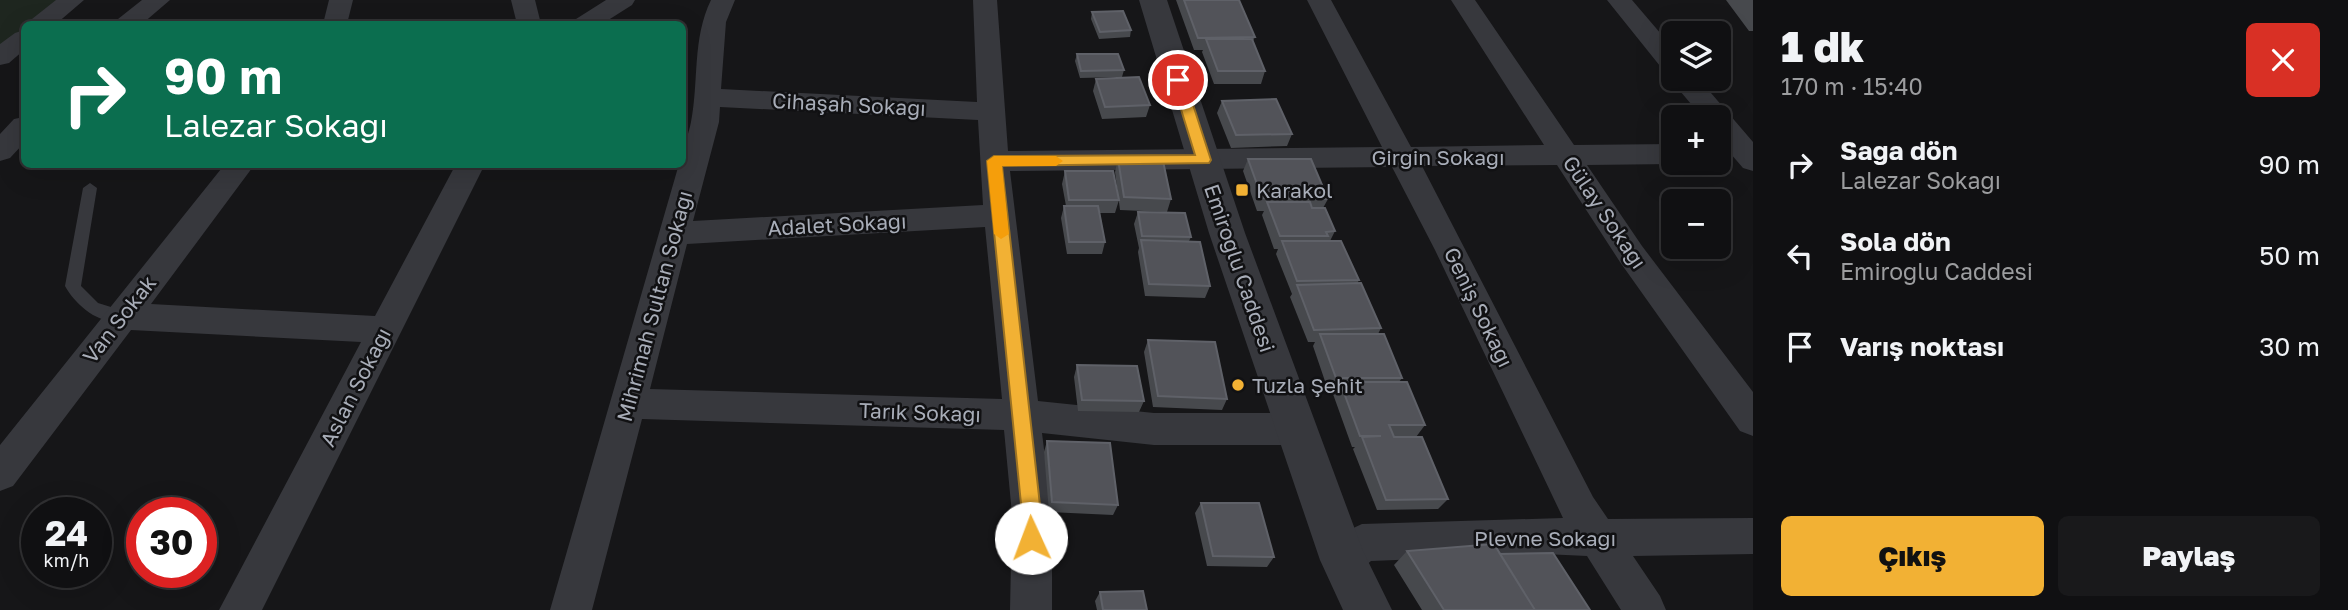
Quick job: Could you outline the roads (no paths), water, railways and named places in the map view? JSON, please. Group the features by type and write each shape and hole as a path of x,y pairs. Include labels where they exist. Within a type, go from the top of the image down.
{"street":[{"path":"45,21 72,0"},
{"path":"131,21 158,0"},
{"path":"336,21 341,0"},
{"path":"523,0 528,21"},
{"path":"590,21 622,0"},
{"name":"Mihrimah Sultan Sokağı","path":"571,610 705,122 713,22 723,0"},
{"path":"985,0 994,161 1032,514 1031,610"},
{"name":"Emiroğlu Caddesi","path":"1153,0 1204,160 1343,560 1368,610"},
{"name":"Geniş Sokağı","path":"1319,0 1451,250 1579,510 1645,610"},
{"name":"Gülay Sokağı","path":"1462,0 1631,254 1753,420"},
{"path":"1619,0 1661,51"},
{"path":"0,57 21,40"},
{"path":"1695,91 1707,105"},
{"name":"Cihaşah Sokağı","path":"707,97 991,112"},
{"path":"0,151 21,129"},
{"path":"1731,137 1743,155"},
{"name":"Girgin Sokağı","path":"994,161 1661,154"},
{"name":"Van Sokak","path":"0,474 238,168"},
{"name":"Aslan Sokağı","path":"240,610 469,168"},
{"name":"Adalet Sokağı","path":"674,233 999,215"},
{"path":"121,316 384,330"},
{"name":"Tarık Sokağı","path":"628,403 1021,415 1154,429 1297,429"},
{"name":"Plevne Sokağı","path":"1343,560 1362,542 1544,536 1753,536"}],"lane":[{"path":"90,188 73,286 85,304 108,314 121,316"}],"place":[{"name":"Karakol","path":"1242,190"},
{"name":"Tuzla Şehit","path":"1238,385"}]}
